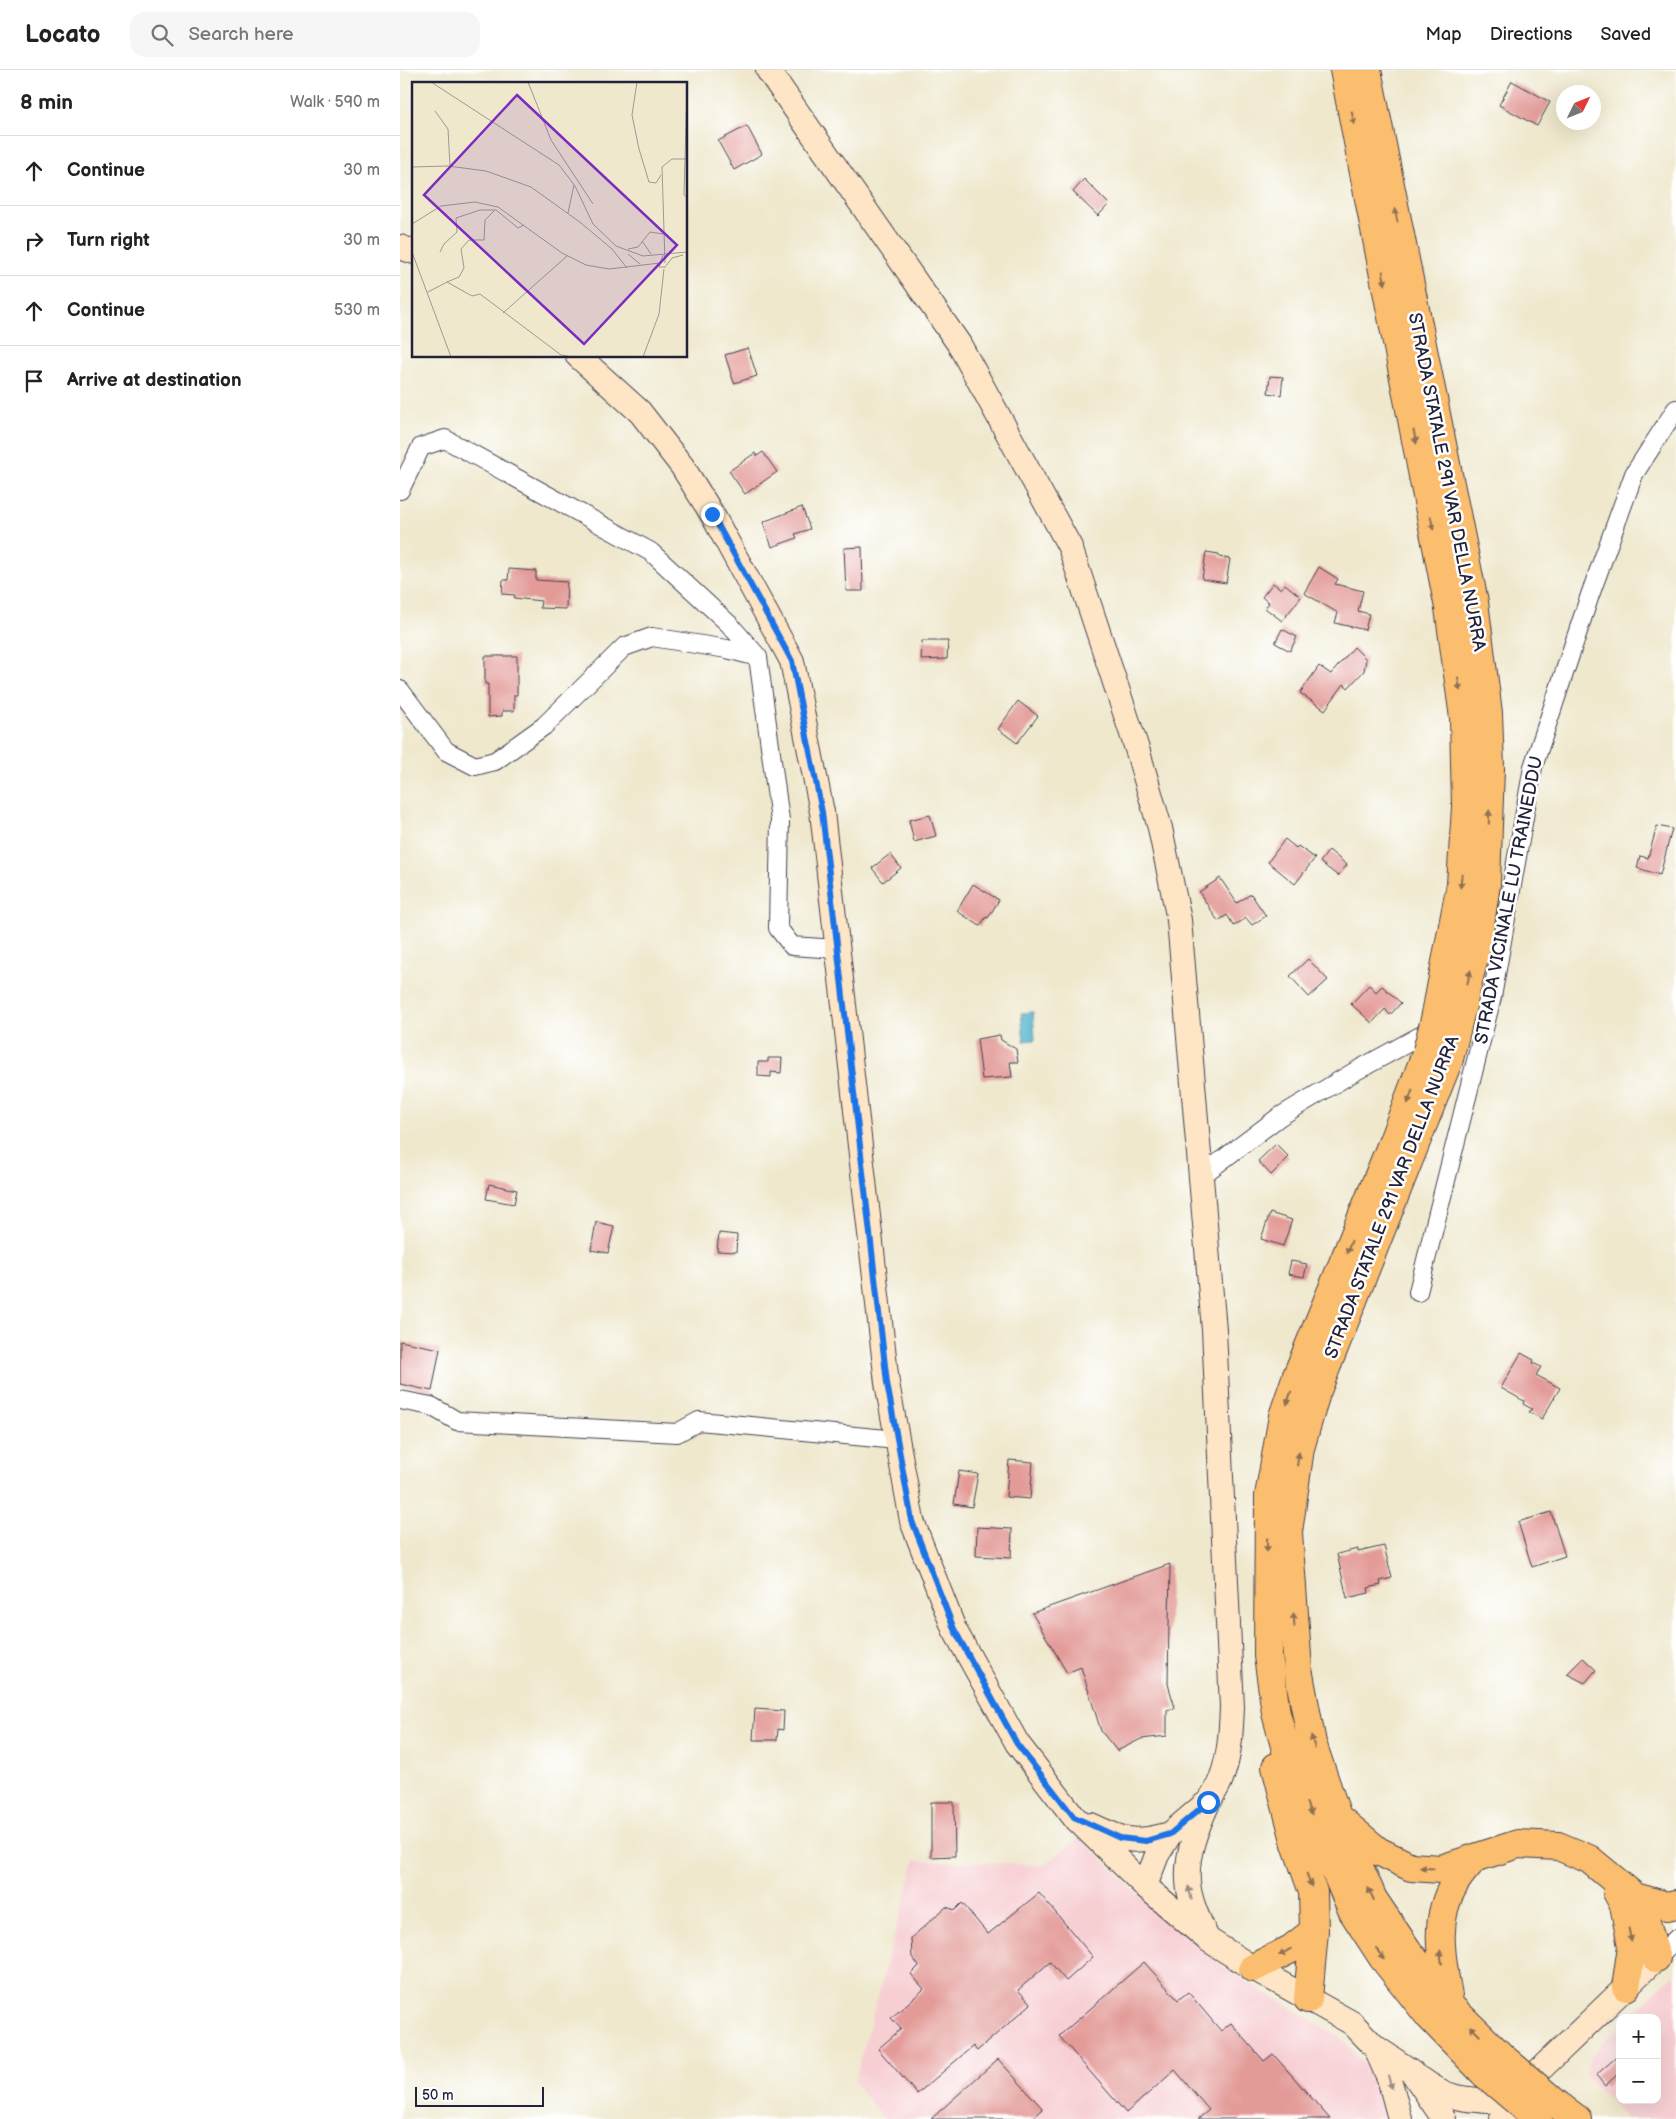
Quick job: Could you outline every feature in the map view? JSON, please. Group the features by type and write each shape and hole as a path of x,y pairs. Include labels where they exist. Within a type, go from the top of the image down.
{"highway":[{"name":"STRADA STATALE 291 VAR DELLA NURRA","path":"1344,70 1404,384 1435,472"},
{"name":"STRADA STATALE 291 VAR DELLA NURRA","path":"1367,70 1435,472 1448,608 1464,718 1466,807 1461,884 1435,1019 1438,1055 1316,1393 1300,1448 1288,1532 1298,1669 1312,1743 1337,1816 1373,1899 1408,1951 1493,2065"},
{"name":"STRADA STATALE 291 VAR DELLA NURRA","path":"1438,1055 1393,1141 1296,1378 1283,1416 1269,1496 1267,1552 1268,1656 1276,1713 1291,1768 1353,1912 1383,1958 1429,2016 1558,2114"},
{"path":"1276,1713 1276,1765 1296,1844 1313,1892 1314,1931 1308,1999"},
{"path":"1337,1816 1378,1851 1411,1867 1441,1868 1518,1844 1558,1846 1589,1859 1635,1897 1643,1911 1656,1958"},
{"path":"1449,2005 1440,1943 1442,1913 1455,1883 1474,1858"},
{"path":"1606,1874 1624,1905 1632,1946 1626,1987"},
{"path":"1635,1897 1667,1906 1676,1904"},
{"path":"1253,1968 1290,1949 1314,1931"}],"street":[{"path":"768,70 959,344 1070,547 1138,752 1160,828 1179,920 1214,1330 1232,1707 1230,1740 1221,1780 1208,1802 1194,1837 1173,1870 1145,1886"},
{"path":"400,247 412,251"},
{"path":"580,358 640,412 682,466 712,514 792,661 822,812 887,1383 912,1521 954,1629 1017,1744 1074,1817 1145,1886 1207,1939 1253,1968 1352,2023 1375,2047 1438,2092 1496,2110"},
{"name":"STRADA VICINALE LU TRAINEDDU","path":"1418,1292 1492,997 1533,767 1590,595 1634,474 1676,409"},
{"path":"400,490 421,447 446,439 652,552 729,624 758,656 780,820 778,928 792,946 837,949"},
{"path":"400,690 446,751 475,766 495,761 544,726 624,647 652,637 758,656"},
{"path":"1201,1176 1288,1112 1354,1072 1492,997"},
{"path":"400,1400 431,1406 457,1422 677,1433 699,1421 897,1440"},
{"path":"1145,1886 1157,1856 1170,1834 1208,1802"},
{"path":"1074,1817 1120,1838 1146,1841 1170,1834"},
{"path":"1194,1837 1188,1882 1195,1912 1207,1939"},
{"path":"1459,2119 1496,2110 1676,1939"},
{"path":"1375,2047 1389,2078 1400,2119"},
{"path":"1412,2072 1444,2119"}],"shaded area":[{"path":"1080,1837 1146,1902 1222,1966 1341,2038 1366,2066 1381,2095 1386,2119 884,2119 854,2083 915,1860 1044,1865"},
{"path":"1676,1972 1676,2119 1627,2119 1586,2077 1590,2055 1616,2031 1616,2104 1661,2104 1661,2014 1633,2014"}],"water":[{"path":"1033,1012 1035,1040 1024,1041 1021,1013"}],"building":[{"path":"1512,81 1550,102 1537,126 1499,105"},
{"path":"747,126 762,154 734,170 718,141"},
{"path":"1084,179 1109,204 1098,216 1073,192"},
{"path":"748,348 757,376 734,383 725,355"},
{"path":"1270,376 1283,377 1281,395 1268,393"},
{"path":"763,452 777,472 745,494 729,471 755,453 757,456"},
{"path":"802,507 810,529 795,534 797,538 772,547 763,522"},
{"path":"862,547 863,591 846,591 844,548"},
{"path":"1206,552 1219,554 1219,557 1230,559 1226,583 1202,579"},
{"path":"1319,567 1338,579 1335,584 1363,591 1358,611 1369,614 1365,630 1335,623 1338,613 1304,593"},
{"path":"509,569 536,571 536,580 567,582 566,609 540,608 541,601 514,598 515,595 502,594 503,580 508,580"},
{"path":"1273,583 1281,589 1285,584 1301,597 1282,621 1265,608 1269,603 1262,597"},
{"path":"1282,629 1297,637 1290,651 1275,643"},
{"path":"922,641 948,641 947,659 921,660"},
{"path":"1354,647 1366,659 1364,671 1348,688 1344,684 1325,710 1300,693 1319,666 1331,674"},
{"path":"485,656 517,656 517,695 514,695 514,711 502,711 502,716 488,717 488,684 485,684"},
{"path":"1018,701 1038,716 1017,743 998,729"},
{"path":"930,815 936,836 914,842 909,820"},
{"path":"1657,826 1672,829 1660,875 1637,868 1640,856 1648,858"},
{"path":"1285,839 1296,848 1298,846 1315,858 1295,884 1268,862"},
{"path":"1329,850 1347,865 1338,876 1320,862"},
{"path":"890,854 901,868 883,882 872,868"},
{"path":"1220,878 1237,903 1251,894 1266,916 1252,925 1246,918 1234,926 1227,915 1218,921 1199,892"},
{"path":"973,884 999,900 988,918 986,917 980,926 957,911"},
{"path":"1308,959 1328,980 1309,997 1290,976"},
{"path":"1369,985 1376,992 1382,986 1401,1003 1390,1015 1385,1009 1372,1023 1351,1004"},
{"path":"1000,1035 1001,1040 1016,1049 1018,1062 1010,1062 1012,1077 982,1079 977,1039"},
{"path":"768,1058 782,1058 781,1073 771,1072 771,1077 758,1076 758,1062 768,1062"},
{"path":"1276,1144 1289,1157 1271,1175 1258,1161"},
{"path":"489,1184 517,1190 514,1204 486,1199"},
{"path":"1270,1213 1292,1220 1283,1246 1261,1239"},
{"path":"596,1222 614,1226 608,1253 591,1250"},
{"path":"719,1233 737,1235 736,1252 717,1251"},
{"path":"1291,1261 1307,1264 1304,1277 1288,1274"},
{"path":"400,1341 440,1349 432,1391 400,1384"},
{"path":"1521,1353 1534,1360 1533,1363 1541,1367 1536,1375 1560,1388 1542,1419 1529,1412 1532,1409 1523,1404 1524,1401 1501,1388"},
{"path":"1009,1460 1033,1462 1030,1499 1006,1497"},
{"path":"959,1471 978,1474 972,1507 954,1504"},
{"path":"1551,1512 1565,1556 1532,1567 1518,1522"},
{"path":"977,1527 1012,1529 1011,1558 976,1556"},
{"path":"1384,1546 1392,1578 1380,1581 1381,1585 1368,1588 1369,1593 1347,1598 1337,1554 1358,1549 1358,1552"},
{"path":"1170,1564 1168,1684 1175,1708 1167,1710 1167,1736 1141,1739 1117,1751 1101,1731 1081,1667 1067,1673 1032,1613"},
{"path":"1583,1658 1596,1670 1585,1683 1567,1674"},
{"path":"755,1709 784,1711 783,1730 778,1729 777,1740 753,1740"},
{"path":"931,1802 954,1802 955,1856 931,1857"},
{"path":"1039,1893 1093,1957 1066,1981 1050,1962 1018,1990 1031,2004 977,2051 973,2046 917,2094 878,2049 901,2029 891,2018 924,1989 911,1974 919,1966 912,1957 911,1938 946,1907 955,1910 962,1903 988,1934"},
{"path":"1144,1962 1178,2000 1188,1992 1221,2031 1231,2023 1264,2061 1273,2054 1330,2119 1198,2119 1209,2110 1175,2070 1126,2113 1059,2036"},
{"path":"1616,2058 1616,2076 1605,2086 1596,2075"},
{"path":"998,2059 1043,2109 1032,2119 931,2119"}],"route":[{"path":"712,514 792,661 822,812 887,1383 912,1521 954,1629 1017,1744 1074,1817 1120,1838 1146,1841 1170,1834 1208,1802"}]}
